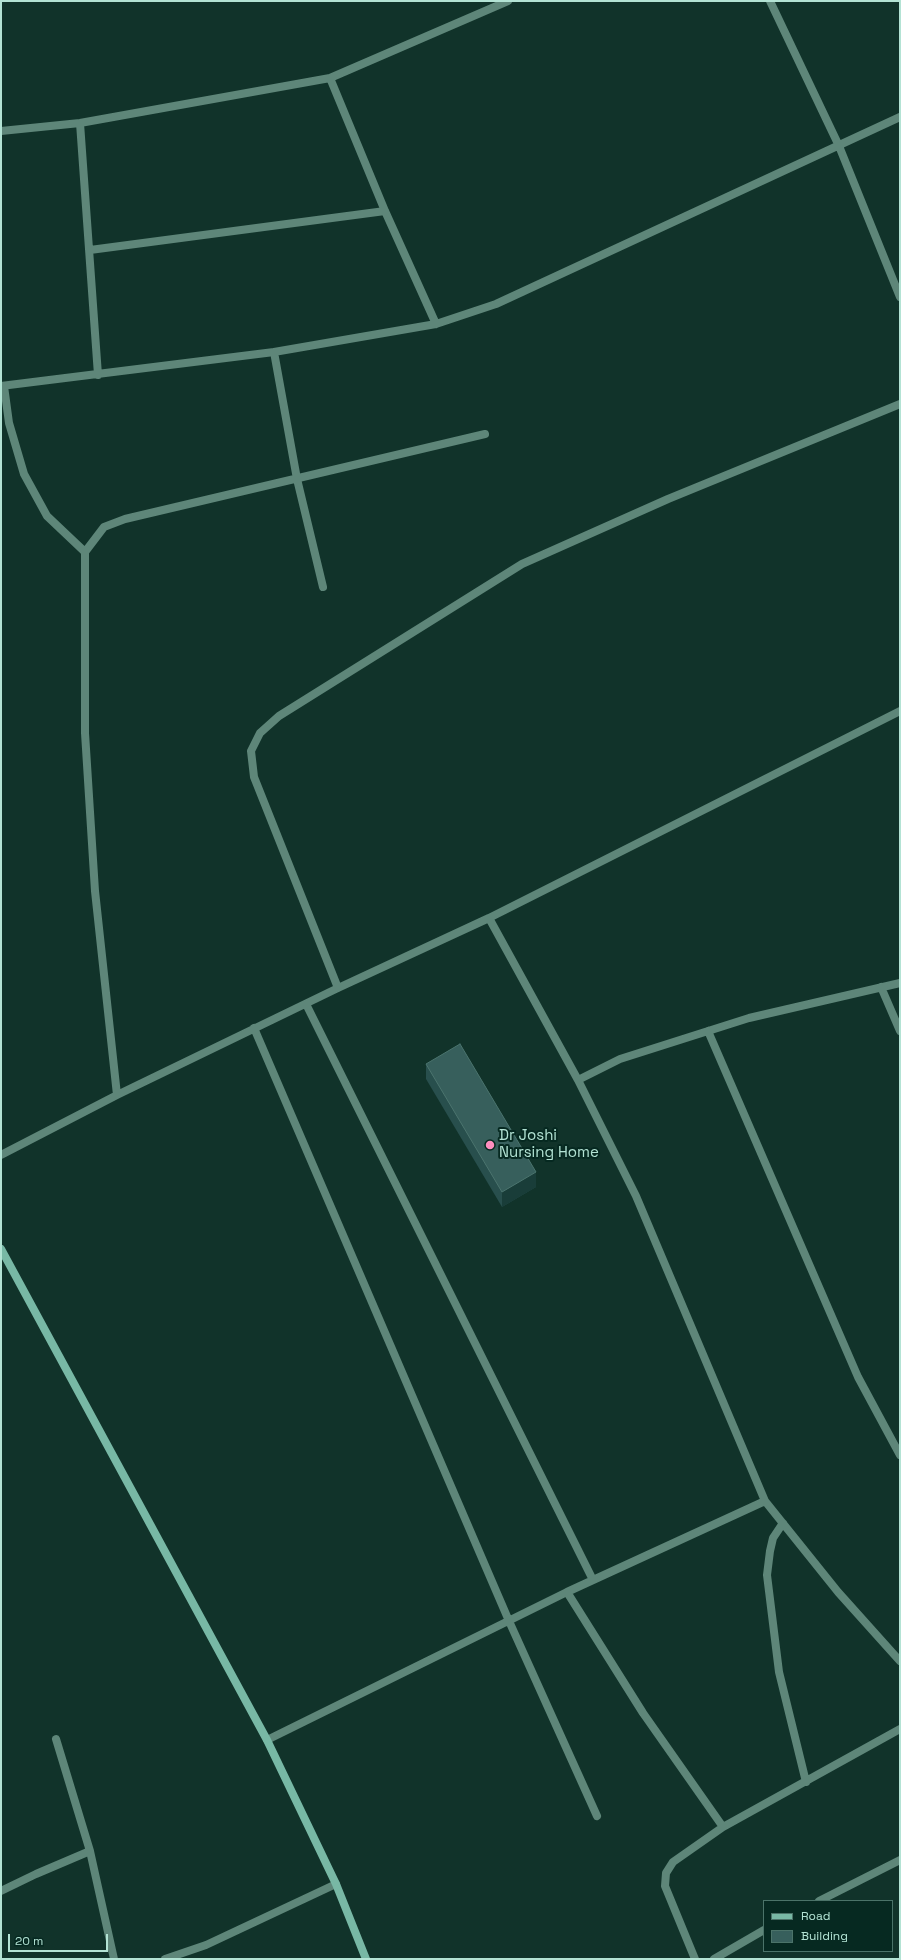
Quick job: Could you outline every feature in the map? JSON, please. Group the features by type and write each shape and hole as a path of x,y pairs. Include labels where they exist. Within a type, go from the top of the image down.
{"main road":[{"path":"1,1249 267,1740 336,1884 366,1959"}],"street":[{"path":"1,131 80,123 330,78 508,1"},
{"path":"770,1 839,146 900,297"},
{"path":"330,78 385,211 436,324"},
{"path":"85,552 47,516 24,474 9,423 3,386 274,352 436,324 496,304 900,117"},
{"path":"80,123 98,375"},
{"path":"90,250 385,211"},
{"path":"274,352 297,479 322,587"},
{"path":"338,988 254,777 251,751 260,733 280,716 522,564 668,499 900,404"},
{"path":"117,1094 95,891 85,733 85,552 104,527 126,519 485,434"},
{"path":"1,1155 117,1094 338,988 489,918 900,711"},
{"path":"489,918 578,1080 636,1196 766,1501 838,1592 900,1661"},
{"path":"578,1080 620,1059 749,1018 900,982"},
{"path":"881,987 900,1031"},
{"path":"306,1004 593,1580"},
{"path":"254,1028 508,1621 597,1816"},
{"path":"708,1031 858,1377 900,1455"},
{"path":"267,1740 567,1592 766,1501"},
{"path":"783,1523 773,1538 767,1576 779,1672 806,1782"},
{"path":"567,1592 643,1713 723,1828"},
{"path":"695,1959 665,1886 666,1873 673,1862 723,1828 900,1729"},
{"path":"56,1739 90,1851 114,1959"},
{"path":"1,1890 90,1851"},
{"path":"820,1900 900,1860"},
{"path":"165,1959 206,1945 336,1884"},
{"path":"714,1959 763,1931"}],"building":[{"path":"460,1044 536,1172 502,1192 426,1064"}],"place":[{"name":"Dr Joshi Nursing Home","path":"490,1145"}]}
